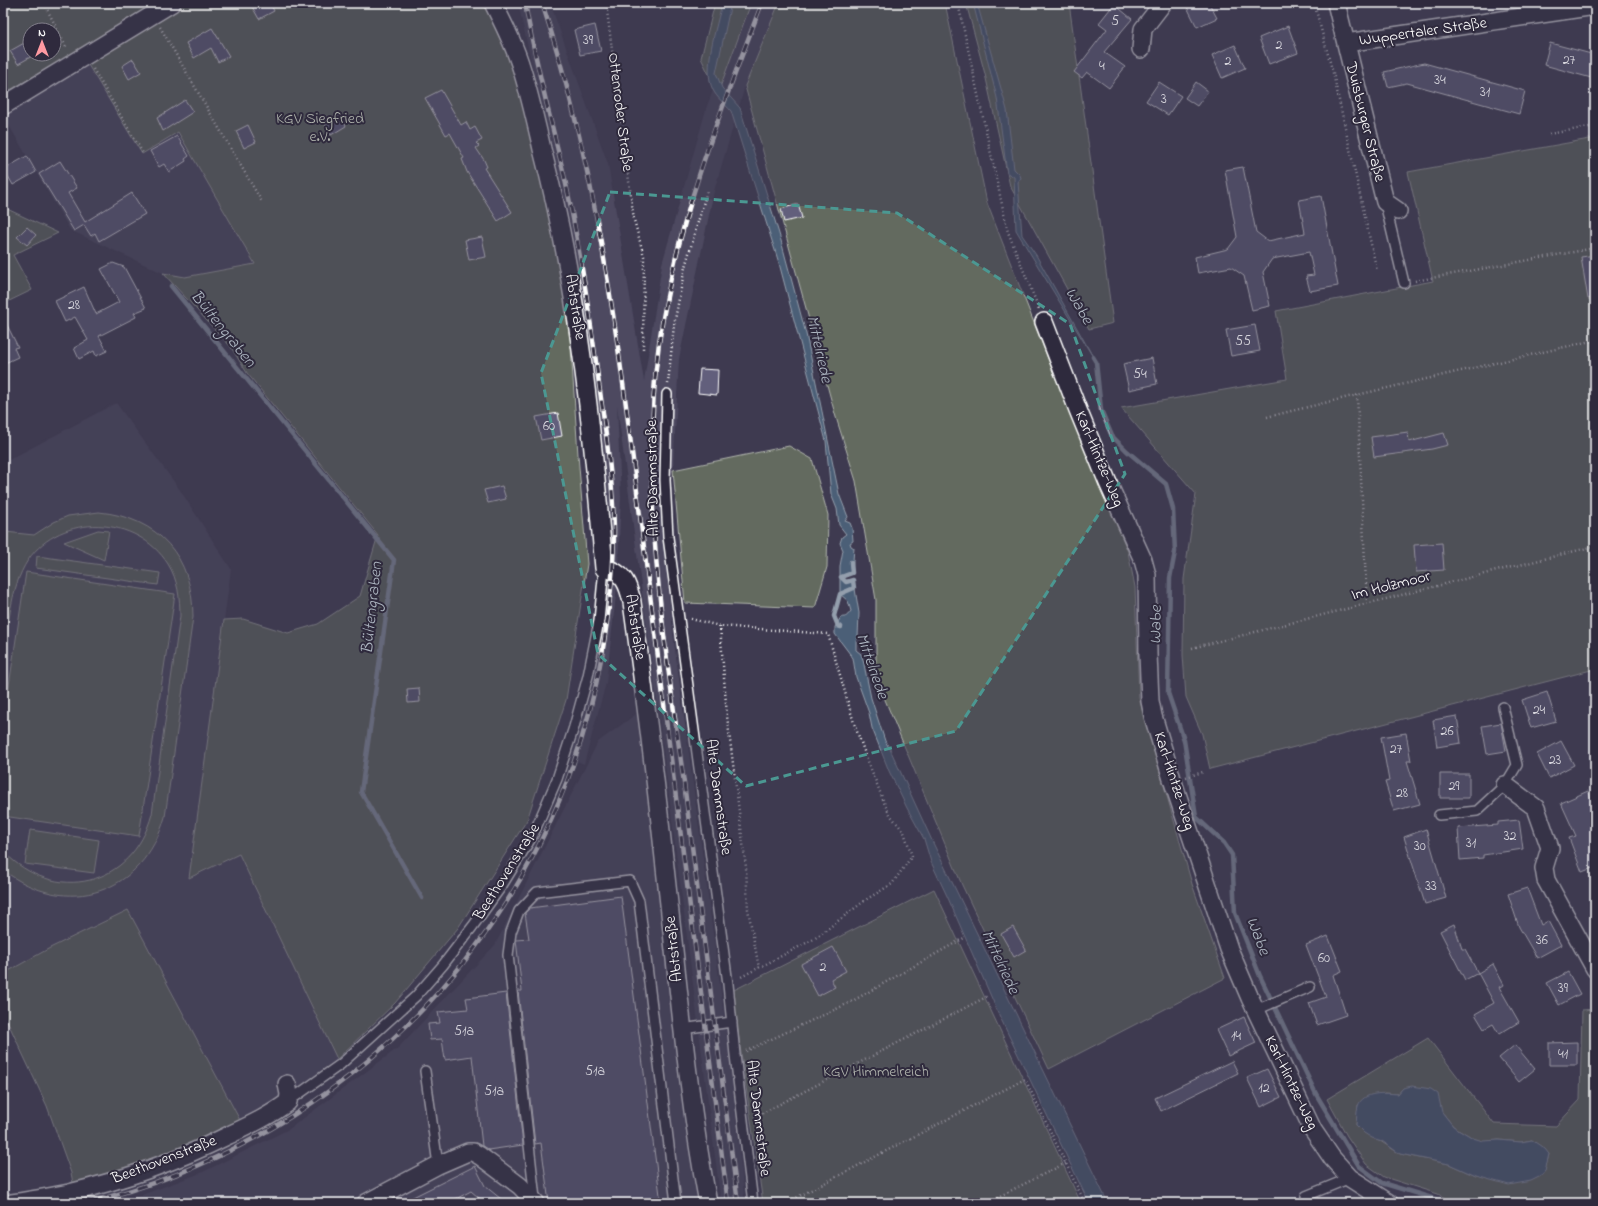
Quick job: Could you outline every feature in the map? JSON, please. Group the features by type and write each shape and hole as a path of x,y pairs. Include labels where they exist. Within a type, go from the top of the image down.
{"street":[{"path":"3,106 79,58 172,3"},
{"name":"Abtstraße","path":"493,3 512,43 522,69 554,193 572,283 589,408 604,568 616,571 624,580 629,587 632,602 655,767 682,1029 700,1159 708,1203"},
{"path":"1141,49 1143,29 1163,3"},
{"name":"Duisburger Straße","path":"1336,3 1391,207"},
{"name":"Wuppertaler Straße","path":"1346,43 1528,9 1595,6"},
{"name":"Karl-Hintze-Weg","path":"1044,322 1108,483 1143,560 1147,575 1148,654 1150,701 1153,716 1172,779 1229,949 1262,1008 1313,1130 1332,1158 1350,1178 1389,1203"},
{"path":"1505,785 1536,808 1550,848 1544,868 1546,880 1595,968"},
{"path":"286,1103 289,1099 287,1084"},
{"name":"Beethovenstraße","path":"12,1203 67,1193 95,1186 161,1164 227,1136 255,1122 286,1103"},
{"path":"366,1203 438,1165 468,1152 473,1152 520,1186 536,1202"}],"lane":[{"path":"1391,207 1404,283"},
{"name":"Alte Dammstraße","path":"667,394 665,480 668,537 728,984 753,1203"},
{"name":"Beethovenstraße","path":"286,1103 341,1064 416,996 443,965 473,926 501,887 533,835 557,779 574,727 588,676 599,622 604,568"},
{"path":"1438,814 1477,811 1505,785 1517,765 1503,707"},
{"path":"536,1202 508,955 510,932 519,911 537,892 630,882 639,901 676,1203"},
{"path":"1262,1008 1310,987"},
{"path":"682,1029 732,1022"},
{"path":"425,1071 438,1165"},
{"path":"1306,1196 1350,1178"}],"path":[{"path":"44,3 144,155"},
{"name":"Ottenroder Straße","path":"606,3 634,220 644,256 643,351"},
{"path":"958,3 1008,232 1044,322"},
{"path":"1314,3 1333,73 1377,271"},
{"path":"153,15 262,202"},
{"path":"1549,134 1595,126"},
{"path":"667,394 674,325 685,267 707,191"},
{"path":"1404,283 1595,248"},
{"path":"1267,417 1595,340"},
{"path":"1357,395 1367,604"},
{"name":"Im Holzmoor","path":"1192,648 1595,546"},
{"path":"679,616 720,626 828,634 854,723 885,805 891,816 904,832 912,856 892,884 867,899 814,939 728,984"},
{"path":"720,626 726,716 746,867 748,909 759,968"},
{"path":"1184,777 1203,772"},
{"path":"735,1055 849,1003 964,938"},
{"path":"744,1123 988,996"},
{"path":"786,1203 1025,1079 1085,1203"},
{"path":"986,1203 1066,1163"}],"highlighted area":[{"path":"610,192 897,213 1070,324 1125,474 956,731 746,786 598,654 541,373"}],"shaded area":[{"path":"518,3 550,3 608,164 644,381 662,264 707,106 747,3 779,3 745,86 714,191 679,359 673,470 659,501 675,649 729,1053 745,1203 721,1203 617,405 621,498 617,586 606,683 584,764 570,758 589,697 602,629 607,583 582,317 557,175"},
{"path":"89,64 142,153 178,132 255,264 185,277 163,273 70,230 3,115"},
{"path":"116,403 180,490 231,569 189,878 239,853 337,1059 242,1124 128,910 50,948 3,974 3,463"},
{"path":"639,712 700,1203 120,1203 201,1173 289,1129 398,1048 495,945 598,742"}],"green space":[{"name":"KGV Siegfried e.V.","path":"3,3 484,3 497,26 518,87 552,216 569,318 587,564 566,700 527,820 458,928 395,1003 337,1059 239,854 189,878 224,620 243,619 288,633 318,624 360,596 378,535 247,373 231,347 163,273 185,277 255,264 178,132 142,154 79,50 62,60 62,22 22,22 22,62 58,62 3,94"},
{"path":"715,3 751,3 718,93 701,58"},
{"path":"779,3 945,3 987,203 1054,374 1128,552 1135,587 1139,698 1192,884 1225,978 1049,1069 962,885 876,678 876,600 856,481 835,414 745,86"},
{"path":"966,3 1069,3 1113,323 1089,329 1010,186 985,74"},
{"path":"1595,138 1595,669 1210,769 1202,734 1186,697 1183,655 1184,579 1196,494 1121,408 1287,379 1276,311 1433,281 1408,172"},
{"path":"3,207 58,233 13,255 32,290 3,304"},
{"path":"789,446 812,459 828,515 827,567 815,608 685,603 673,470"},
{"path":"99,512 120,516 139,522 155,532 168,544 179,559 187,576 193,617 165,817 154,843 139,865 121,881 100,891 77,895 52,893 27,885 3,870 3,851 24,868 45,878 68,882 90,880 110,872 128,858 142,839 152,814 180,616 179,596 174,576 168,564 154,548 138,536 119,529 99,526 79,527 59,533 42,544 28,560 22,571 13,597 3,666 3,558 5,532 34,535 54,522 68,516"},
{"path":"98,530 109,531 104,560 64,542"},
{"path":"37,556 160,573 158,585 36,568"},
{"path":"26,572 175,594 139,836 3,816 3,726"},
{"path":"30,830 99,840 94,873 25,864"},
{"name":"KGV Himmelreich","path":"934,889 1081,1203 763,1203 732,991"},
{"path":"128,910 242,1124 131,1172 74,1188 71,1173 47,1106 3,1012 3,974 50,948"},
{"path":"1595,1009 1595,1203 1454,1203 1438,1194 1384,1177 1366,1164 1347,1136 1327,1099 1428,1038 1494,1124 1556,1126 1580,1100 1582,1010","holes":["1403,1088 1442,1112 1453,1126 1483,1142 1499,1140 1521,1142 1532,1140 1549,1154 1545,1171 1476,1176 1449,1164 1400,1154 1356,1125 1358,1105 1385,1093 1398,1094"]}],"water":[{"path":"722,3 731,3 716,73 722,88 740,108 780,237 806,334 839,494 848,517 845,521 850,523 852,528 853,541 850,543 854,548 852,573 841,578 846,581 851,580 854,583 859,613 856,650 861,654 863,660 871,698 885,741 1108,1203 1089,1203 1000,1017 931,862 924,839 889,771 872,728 869,713 856,677 853,658 835,634 835,627 841,617 846,617 851,611 848,601 840,594 840,566 843,550 840,543 842,537 846,534 839,525 837,509 831,494 826,441 779,263 731,111 715,93 710,81 710,59"},
{"path":"973,3 977,3 1007,110 1014,169 1021,178 1018,182 1022,235 1036,255 1096,362 1016,230 1014,177 1007,173 997,98"},
{"path":"1412,1086 1431,1089 1438,1094 1442,1112 1453,1126 1473,1138 1483,1141 1499,1140 1521,1142 1532,1140 1545,1149 1549,1154 1545,1171 1541,1176 1531,1181 1509,1185 1476,1176 1449,1164 1400,1154 1382,1141 1372,1138 1364,1133 1356,1125 1358,1106 1361,1101 1369,1095 1387,1093 1398,1094 1403,1088"}],"building":[{"path":"250,3 270,3 274,11 259,19"},
{"path":"1185,3 1209,3 1217,18 1197,27"},
{"path":"1114,4 1132,19 1104,52 1125,67 1109,88 1087,72 1082,78 1074,72 1107,29 1099,23"},
{"path":"595,25 601,51 580,55 574,30"},
{"path":"1288,26 1298,53 1269,64 1259,38"},
{"path":"212,28 229,56 218,62 211,48 194,58 186,43"},
{"path":"1550,43 1595,55 1595,79 1544,65"},
{"path":"22,44 22,62 18,64 10,51"},
{"path":"1235,45 1245,68 1222,78 1212,55"},
{"path":"133,59 141,72 129,79 122,66"},
{"path":"1424,63 1525,91 1519,114 1407,83 1388,87 1384,72"},
{"path":"1159,82 1181,96 1168,115 1146,101"},
{"path":"1196,82 1208,91 1197,106 1185,98"},
{"path":"441,90 461,125 466,122 470,130 475,127 482,140 476,143 479,146 476,148 487,167 484,168 512,212 498,221 467,172 462,159 464,158 450,133 446,135 425,98"},
{"path":"185,100 193,112 163,131 157,118"},
{"path":"340,115 346,126 331,135 325,124"},
{"path":"248,125 256,142 244,148 236,131"},
{"path":"177,136 189,156 185,159 186,161 169,172 164,164 159,167 150,151"},
{"path":"27,156 36,172 13,185 4,169"},
{"path":"60,161 77,188 68,193 85,222 132,193 145,214 99,241 95,233 91,236 84,225 74,231 39,174"},
{"path":"1243,167 1256,232 1268,241 1305,233 1299,200 1321,196 1338,286 1310,291 1306,276 1314,275 1309,252 1272,259 1263,272 1270,306 1252,310 1244,276 1231,267 1198,273 1195,257 1228,249 1237,237 1225,170"},
{"path":"798,204 802,218 784,222 781,209"},
{"path":"27,227 36,235 27,245 17,237"},
{"path":"482,237 486,257 469,260 465,240"},
{"path":"1595,255 1595,298 1588,299 1581,257"},
{"path":"113,263 124,267 146,308 134,313 136,317 99,336 107,351 96,356 94,351 79,359 74,348 88,340 75,317 65,322 55,301 84,287 96,314 119,302 101,269"},
{"path":"3,317 18,347 14,348 18,357 3,364"},
{"path":"1255,325 1260,351 1231,356 1226,330"},
{"path":"1152,358 1157,384 1129,390 1123,364"},
{"path":"700,369 718,370 717,395 698,393"},
{"path":"558,413 562,436 541,440 536,417"},
{"path":"1408,432 1409,442 1444,433 1448,445 1432,449 1374,457 1371,437"},
{"path":"502,486 506,499 488,503 484,490"},
{"path":"1442,543 1444,570 1416,572 1414,545"},
{"path":"419,688 420,702 408,703 407,689"},
{"path":"1547,692 1556,721 1531,728 1522,700"},
{"path":"1457,716 1461,743 1437,747 1433,720"},
{"path":"1501,723 1506,751 1487,754 1482,726"},
{"path":"1406,733 1411,761 1407,761 1420,804 1394,811 1385,782 1389,781 1381,737"},
{"path":"1561,741 1574,765 1549,778 1537,754"},
{"path":"1440,774 1469,774 1469,798 1440,798"},
{"path":"1588,791 1595,807 1595,867 1582,872 1569,838 1576,836 1561,803"},
{"path":"1519,820 1523,849 1483,855 1483,858 1460,860 1458,828 1498,825 1498,822"},
{"path":"1426,829 1446,898 1425,904 1404,837"},
{"path":"1527,888 1541,925 1548,921 1561,945 1537,958 1519,927 1508,894"},
{"path":"621,896 661,1203 549,1203 541,1143 535,1144 518,991 522,991 516,940 529,939 525,913 530,908"},
{"path":"1454,924 1462,949 1465,949 1478,973 1465,980 1440,931"},
{"path":"1013,927 1026,950 1014,957 1001,934"},
{"path":"1328,936 1342,971 1333,975 1346,1015 1317,1025 1309,1003 1326,997 1306,945"},
{"path":"833,947 846,971 831,979 835,987 818,996 801,964"},
{"path":"1493,964 1504,985 1499,987 1519,1022 1499,1034 1493,1024 1484,1029 1475,1014 1494,1003 1478,973"},
{"path":"1568,972 1580,994 1559,1005 1547,983"},
{"path":"506,993 523,1145 488,1150 482,1146 472,1056 445,1060 442,1039 430,1040 428,1024 440,1023 438,1012 468,1009 466,998"},
{"path":"1244,1017 1256,1043 1228,1056 1216,1030"},
{"path":"1577,1042 1577,1065 1549,1065 1549,1043"},
{"path":"1515,1045 1535,1069 1519,1082 1499,1058"},
{"path":"1232,1061 1238,1073 1161,1111 1155,1098"},
{"path":"1267,1069 1281,1097 1261,1107 1247,1078"},
{"path":"475,1166 485,1186 506,1203 485,1203 471,1191 448,1203 401,1203"}],"waterway":[{"name":"Bültengraben","path":"171,286 394,560 361,792 422,898"},
{"name":"Wabe","path":"1093,357 1096,362 1101,410 1112,436 1127,451 1166,484 1173,509 1175,552 1170,578 1168,693 1184,740 1196,817 1224,843 1232,855 1235,913 1260,976 1316,1094 1359,1166 1382,1183 1435,1199 1443,1203"},
{"name":"Mittelriede","path":"841,627 838,626 834,616 840,594 854,588 853,580 846,582 841,577 852,573 851,562"}],"railway":[{"path":"85,1203 182,1172 272,1128 354,1072 426,1006 488,929 539,845 577,752 602,654 607,623 611,592 614,545 612,492 591,326 579,250 564,175 538,68 525,3"},
{"path":"542,3 563,73 581,144 609,288 630,433 728,1203"},
{"path":"738,1203 662,618 656,563 652,453 654,398 659,343 676,255 715,128 762,3"}]}
